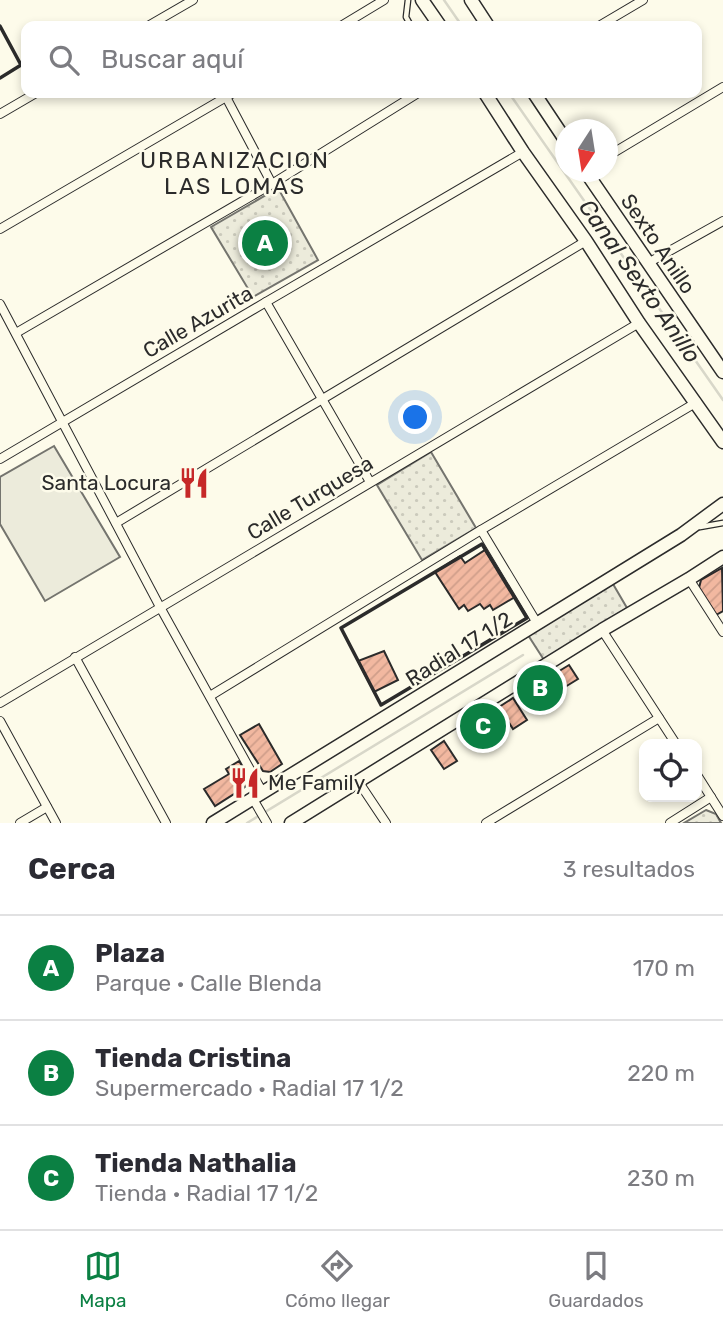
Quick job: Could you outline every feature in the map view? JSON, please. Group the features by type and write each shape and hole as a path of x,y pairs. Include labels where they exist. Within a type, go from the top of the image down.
{"main road":[{"path":"422,0 437,21"},
{"path":"471,0 485,21"},
{"path":"488,98 639,323 723,442"},
{"path":"537,98 555,126"},
{"name":"Sexto Anillo","path":"593,182 719,359 723,372"},
{"name":"Radial 17 1/2","path":"213,823 258,799 723,505"},
{"path":"291,823 723,557"}],"street":[{"path":"157,21 193,0"},
{"path":"349,21 384,0"},
{"path":"607,21 643,0"},
{"path":"618,149 723,87"},
{"path":"0,114 27,98"},
{"path":"0,229 225,98"},
{"path":"231,98 272,184"},
{"path":"16,333 272,184 410,98"},
{"name":"Calle Azurita","path":"0,459 523,152"},
{"path":"648,263 723,221"},
{"path":"116,523 586,241"},
{"path":"266,302 370,482"},
{"path":"0,304 210,696 267,823"},
{"name":"Calle Turquesa","path":"0,703 639,323"},
{"path":"210,696 697,402"},
{"path":"481,530 537,623"},
{"path":"689,579 723,632"},
{"path":"601,630 673,739"},
{"path":"75,657 166,823"},
{"path":"486,823 659,718"},
{"path":"0,720 56,823"},
{"path":"358,781 386,823"},
{"path":"702,783 723,816"},
{"path":"670,823 711,797"},
{"path":"20,823 47,807"}],"lane":[{"path":"408,0 406,17 408,21"},
{"path":"688,529 723,523"}],"shaded area":[{"path":"278,188 318,260 253,297 211,227"},
{"path":"54,446 120,557 45,601 0,524 0,477"},
{"path":"431,452 476,528 422,560 377,485"},
{"path":"613,584 627,608 544,660 528,635"},
{"path":"706,810 716,814 721,823 684,823"}],"building":[{"path":"485,550 515,597 493,610 490,605 484,609 480,604 468,611 464,605 459,609 435,572 460,556 465,563"},
{"path":"722,568 723,611 716,615 699,588 701,580"},
{"path":"384,651 398,680 374,692 358,661"},
{"path":"569,665 578,679 565,687 556,673"},
{"path":"541,683 556,705 543,713 528,691"},
{"path":"513,698 527,720 513,729 499,707"},
{"path":"484,713 496,731 482,740 470,722"},
{"path":"259,724 282,764 270,772 263,771 240,735"},
{"path":"444,741 457,761 444,769 431,750"},
{"path":"239,761 250,778 248,785 215,806 204,789 229,774 226,769"}],"waterway":[{"name":"Canal Sexto Anillo","path":"444,0 459,21"},
{"name":"Canal Sexto Anillo","path":"512,98 723,400"},
{"path":"247,823 523,655"}],"wall":[{"path":"0,26 21,65 0,78"},
{"path":"482,544 527,618 381,705 341,628 482,544"}],"place":[{"name":"Plaza","path":"265,243"},
{"name":"Santa Locura","path":"194,483"},
{"name":"Tienda Cristina","path":"540,688"},
{"name":"Tienda Nathalia","path":"483,726"},
{"name":"Me Family","path":"245,783"}],"district":[{"name":"URBANIZACION LAS LOMAS","path":"235,173"}]}
